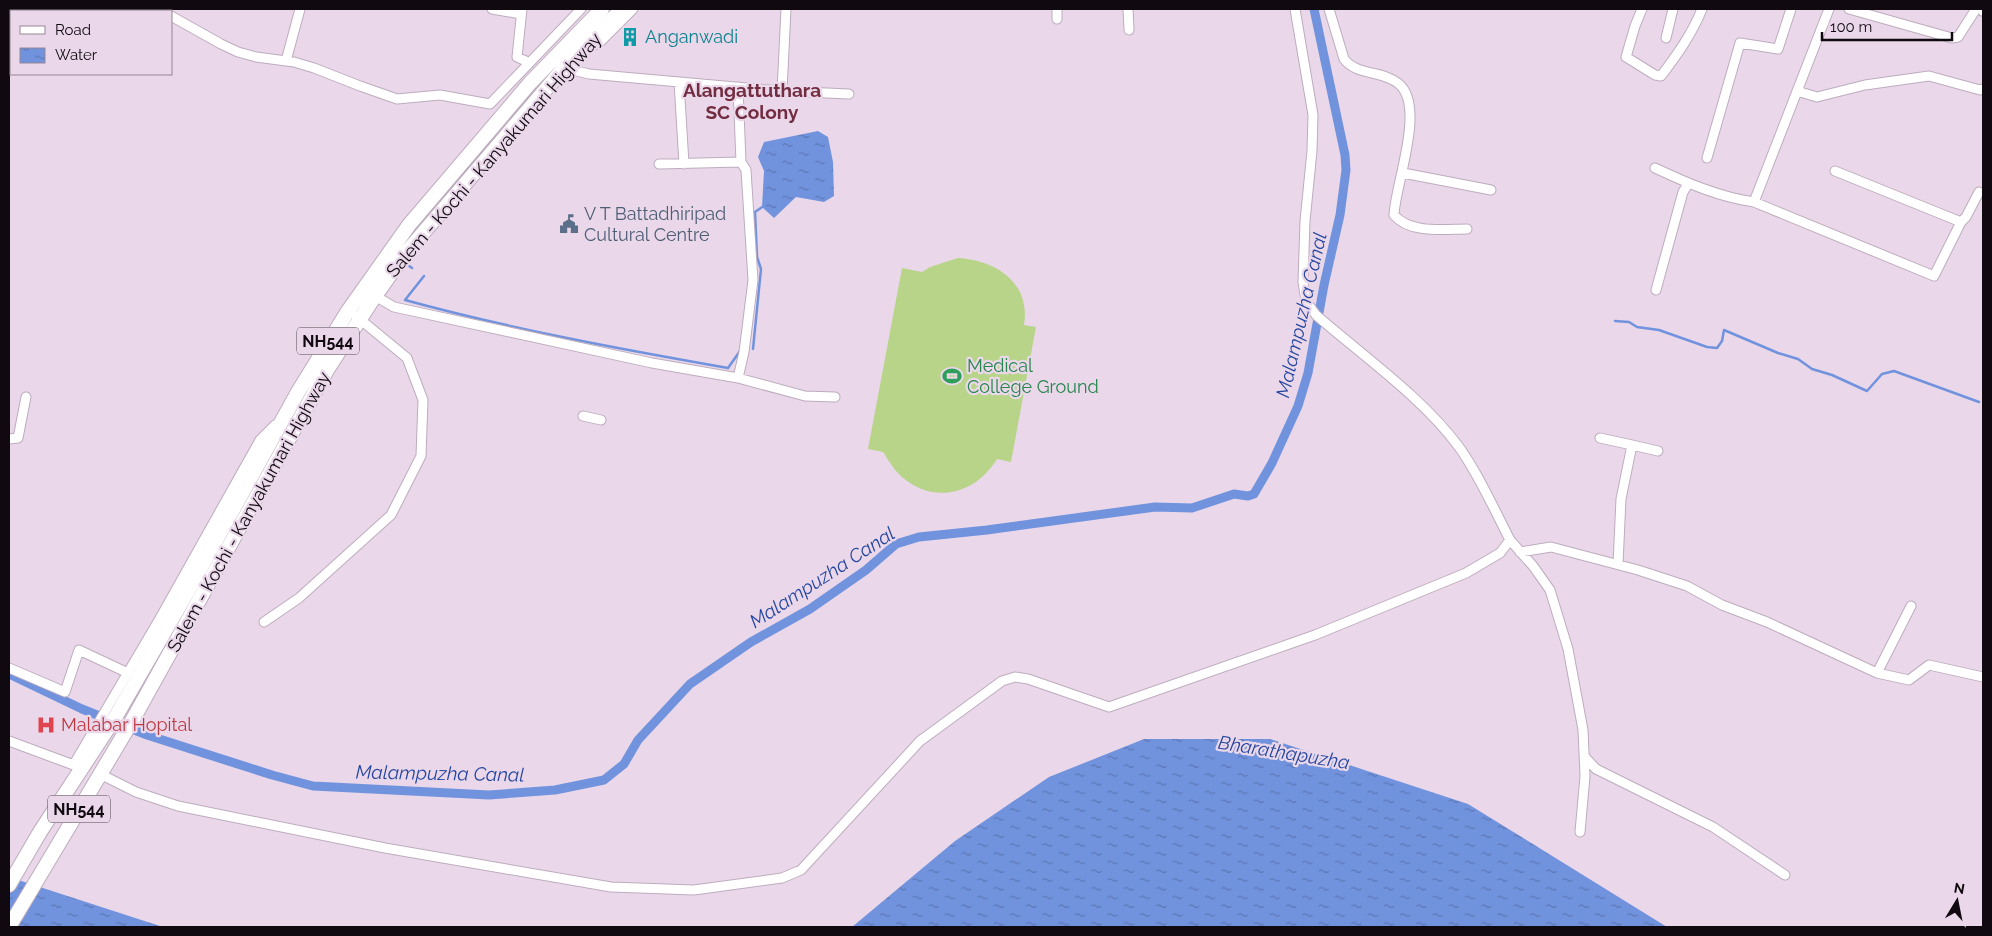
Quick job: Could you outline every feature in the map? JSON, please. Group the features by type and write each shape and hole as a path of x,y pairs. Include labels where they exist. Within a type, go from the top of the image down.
{"highway":[{"name":"Salem - Kochi - Kanyakumari Highway","path":"9,885 78,766 188,591 284,416 348,311 409,225 530,82 602,9"},
{"name":"Salem - Kochi - Kanyakumari Highway","path":"9,927 132,721 327,370 375,296 405,254 564,68 622,9"}],"street":[{"path":"286,61 300,9"},
{"path":"492,9 522,11 517,57 528,62"},
{"path":"172,17 238,52 314,68 397,98 440,95 490,104 528,62 581,9"},
{"path":"579,53 600,42 633,9"},
{"path":"782,91 786,9"},
{"path":"1057,9 1057,19"},
{"path":"1128,9 1129,30"},
{"path":"1295,9 1313,115 1312,151 1305,221 1303,282 1306,301 1316,316 1425,408 1459,447 1510,540 1534,566 1550,590 1568,649 1583,730 1585,776 1580,832"},
{"path":"1329,9 1344,59 1349,65 1358,70 1383,75 1400,85 1408,100 1409,133 1403,174 1394,203 1394,215 1400,223 1430,229 1467,229"},
{"path":"1642,9 1626,56 1655,75 1661,76 1682,49 1702,9"},
{"path":"1666,38 1673,9"},
{"path":"1707,158 1740,43 1778,49 1791,9"},
{"path":"1754,202 1829,9"},
{"path":"1849,9 1944,36 1958,37 1976,9"},
{"path":"564,68 589,74 782,91 849,94"},
{"path":"1797,91 1817,97 1865,85 1929,76 1980,90 1983,89"},
{"path":"679,82 684,164"},
{"path":"738,87 742,162 746,170 753,280 744,352 738,378"},
{"path":"659,164 742,162"},
{"path":"1655,168 1688,184 1731,199 1754,202 1934,276 1961,222 1966,217 1979,192"},
{"path":"1835,171 1961,222"},
{"path":"1403,174 1491,190"},
{"path":"1656,290 1683,192 1688,184"},
{"path":"375,296 394,307 652,363 738,378 806,396 834,397"},
{"path":"264,622 305,593 392,515 421,456 423,400 407,358 348,311"},
{"path":"9,439 18,438 26,397"},
{"path":"111,714 128,672 260,440 284,416"},
{"path":"583,416 601,420"},
{"path":"1600,438 1658,451"},
{"path":"1618,564 1621,499 1632,445"},
{"path":"100,774 136,792 178,806 385,848 611,887 694,890 782,878 801,870 920,741 1002,681 1015,677 1028,679 1109,708 1315,635 1457,576 1500,553 1510,540"},
{"path":"1520,552 1552,548 1618,564 1688,586 1722,605 1767,622 1877,673 1909,680 1929,665 1983,677"},
{"path":"1877,673 1911,606"},
{"path":"9,668 65,692 80,650 128,672"},
{"path":"9,741 78,766"},
{"path":"1584,756 1596,770 1713,827 1785,875"}],"green space":[{"path":"958,258 985,263 1008,276 1022,297 1025,310 1024,325 1036,327 1011,462 997,459 978,481 954,492 941,493 927,491 914,486 899,474 883,452 868,449 902,268 922,272 930,267"}],"water":[{"path":"818,131 828,137 833,162 834,196 824,202 796,197 774,218 762,207 764,171 758,157 764,142"},
{"name":"Bharathapuzha","path":"1144,739 1270,739 1468,804 1667,927 852,927 955,841 1049,777"},
{"path":"9,877 163,927 9,927"}],"waterway":[{"name":"Malampuzha Canal","path":"9,674 82,709 147,735 272,775 313,786 489,795 555,790 604,780 624,764 638,740 690,684 751,642 810,609 866,570 896,544 919,537 987,530 1155,507 1192,508 1234,494 1248,496 1254,494 1272,463 1298,406 1308,373 1324,285 1340,215 1346,170 1345,155 1314,9"},
{"path":"753,349 761,269 757,257 755,212 765,205"},
{"path":"408,265 412,268"},
{"path":"424,276 405,300 525,329 728,368 740,351"},
{"path":"1615,321 1629,322 1637,327 1659,330 1707,347 1717,348 1722,341 1724,330 1778,353 1798,359 1812,369 1832,375 1867,391 1882,374 1894,371 1979,402"}],"place":[{"name":"Anganwadi","path":"630,37"},
{"name":"V T Battadhiripad Cultural Centre","path":"569,224"},
{"name":"Medical College Ground","path":"952,376"},
{"name":"Malabar Hopital","path":"46,725"}],"district":[{"name":"Alangattuthara SC Colony","path":"752,101"}]}
